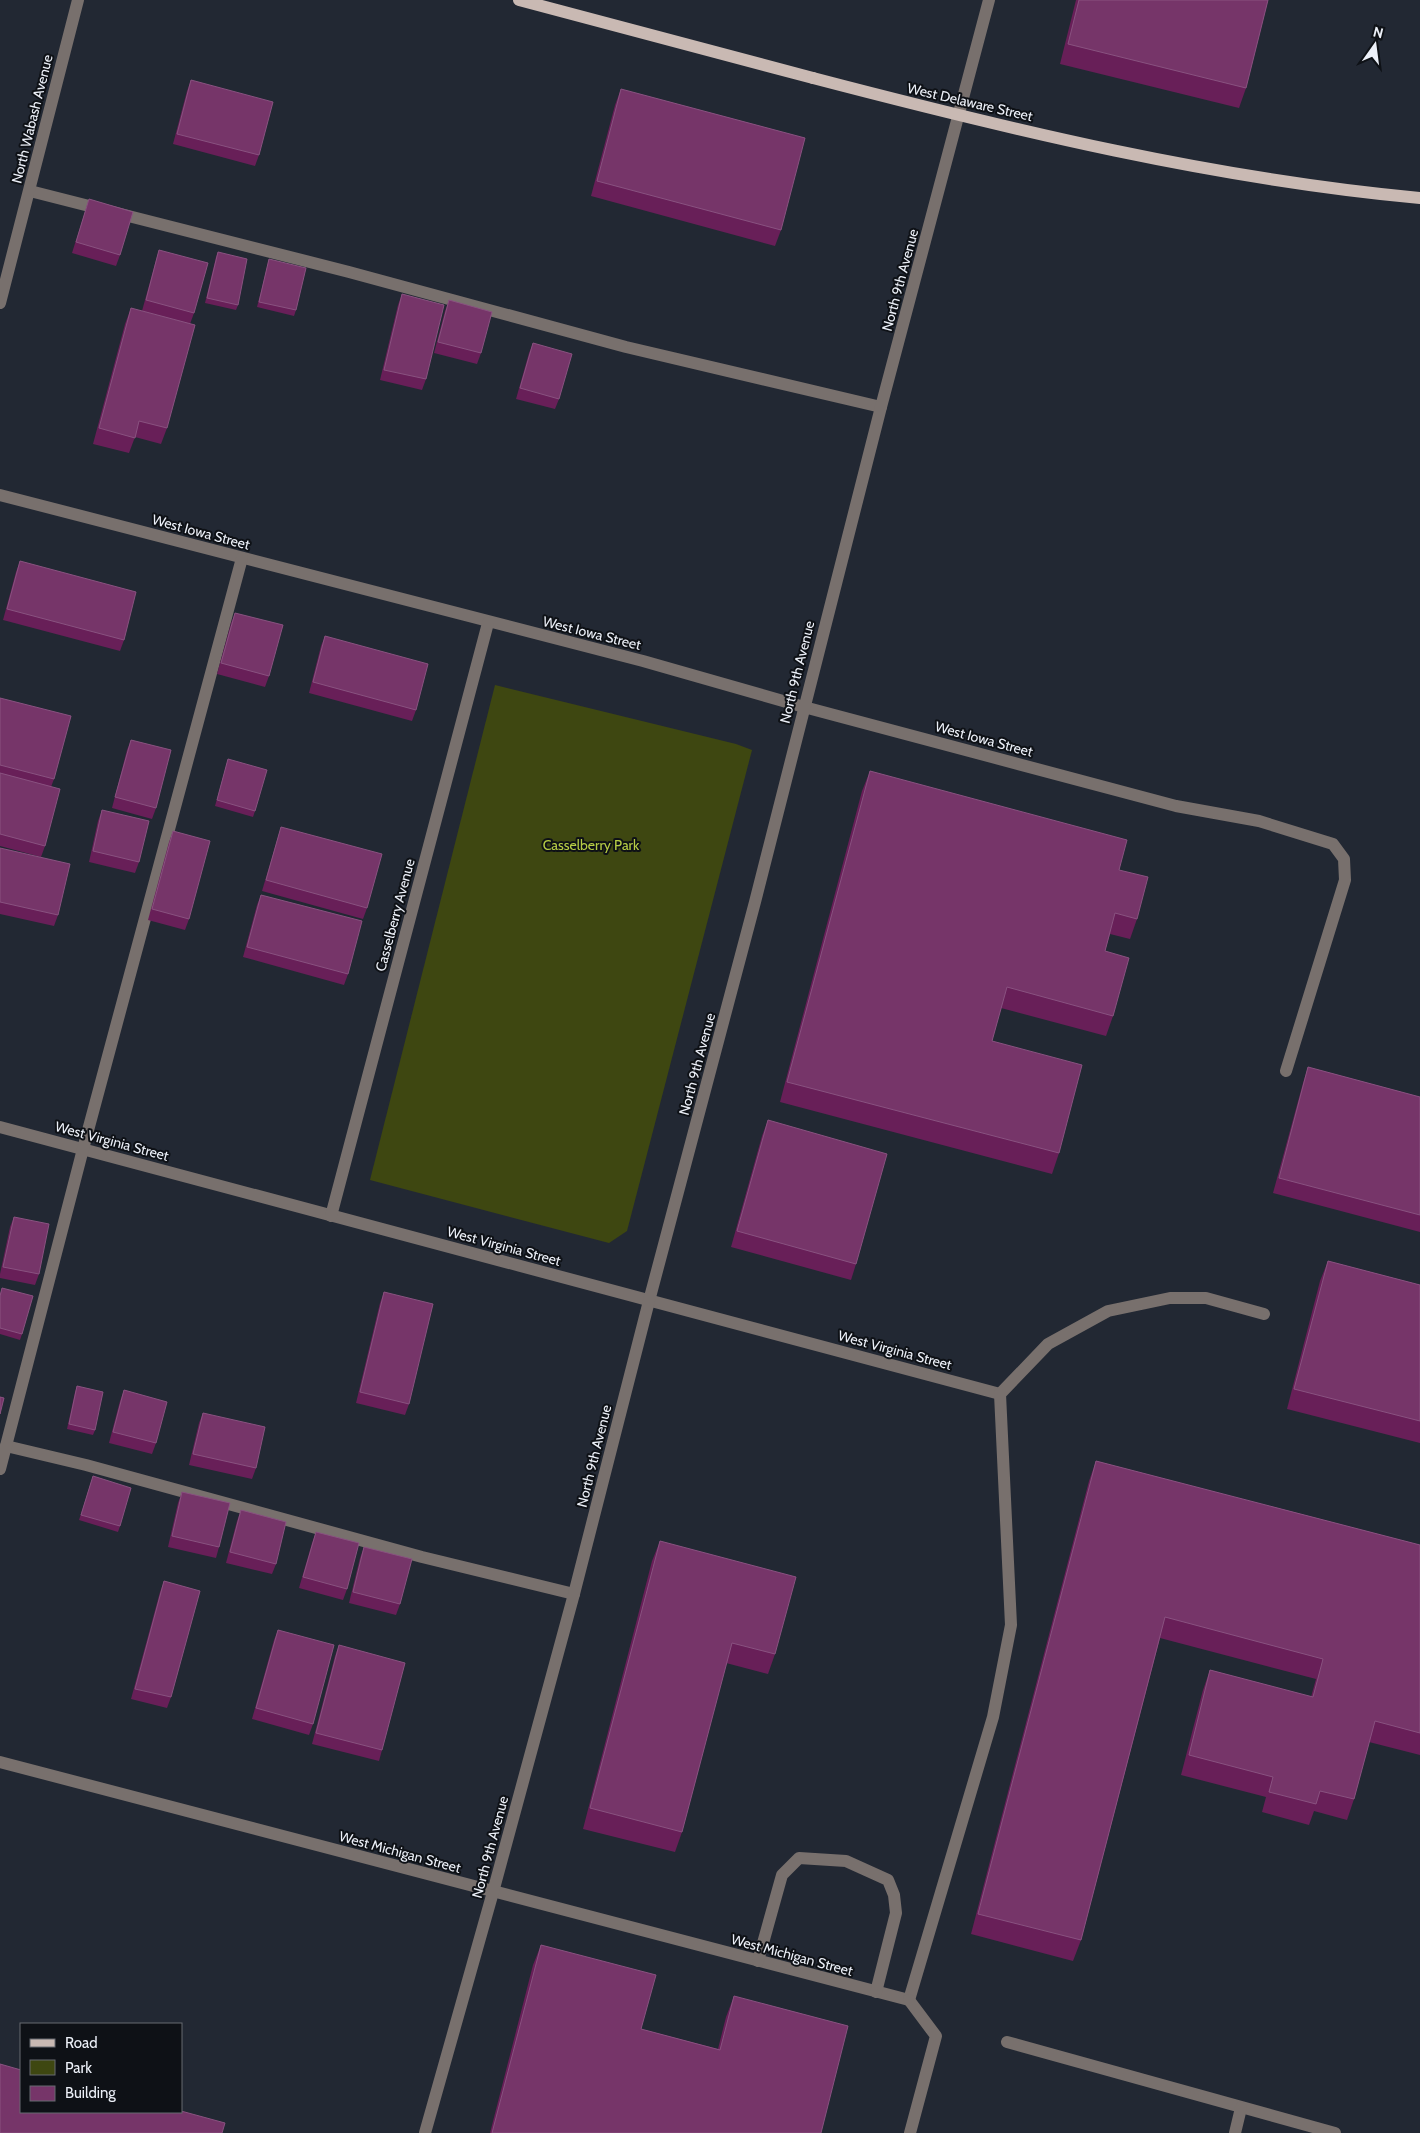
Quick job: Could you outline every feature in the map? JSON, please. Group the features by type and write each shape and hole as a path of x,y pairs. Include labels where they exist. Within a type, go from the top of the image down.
{"main road":[{"name":"West Delaware Street","path":"520,0 927,108 1094,147 1280,180 1420,198"}],"street":[{"name":"North Wabash Avenue","path":"0,303 78,0"},
{"name":"North 9th Avenue","path":"425,2133 574,1594 649,1301 755,902 881,407 989,0"},
{"path":"30,191 358,274 626,347 881,407"},
{"name":"West Iowa Street","path":"0,495 488,623 643,661 804,707 1176,806 1259,821 1333,844 1344,859 1345,880 1286,1071"},
{"path":"0,1469 83,1149 242,558"},
{"name":"Casselberry Avenue","path":"331,1216 488,623"},
{"name":"West Virginia Street","path":"0,1127 1000,1394"},
{"path":"910,2133 936,2036 909,2000 993,1717 1011,1625 1000,1394 1048,1344 1108,1312 1170,1298 1206,1298 1264,1314"},
{"path":"6,1446 86,1465 422,1557 574,1594"},
{"name":"West Michigan Street","path":"0,1762 909,2000"},
{"path":"758,1961 782,1876 799,1858 846,1861 888,1880 894,1895 896,1913 876,1992"},
{"path":"1007,2042 1335,2133"},
{"path":"1235,2133 1241,2108"}],"green space":[{"name":"Casselberry Park","path":"495,685 736,744 752,750 627,1231 609,1243 370,1180"}],"building":[{"path":"1079,0 1268,0 1246,88 1068,44"},
{"path":"191,80 273,102 259,155 177,134"},
{"path":"621,89 805,138 781,230 597,181"},
{"path":"89,199 133,212 120,255 76,242"},
{"path":"159,250 208,263 194,313 146,300"},
{"path":"218,252 247,259 238,305 207,298"},
{"path":"269,259 306,268 296,310 259,302"},
{"path":"402,294 444,305 426,379 384,370"},
{"path":"449,300 492,312 481,353 438,342"},
{"path":"131,308 195,325 167,428 139,421 135,438 99,428"},
{"path":"533,343 572,354 559,399 520,388"},
{"path":"20,561 136,592 124,640 7,609"},
{"path":"235,613 283,625 269,676 221,663"},
{"path":"325,636 428,664 416,710 313,682"},
{"path":"0,698 71,716 54,779 0,765"},
{"path":"131,740 171,750 156,808 115,797"},
{"path":"228,759 267,770 255,811 217,800"},
{"path":"870,771 1127,840 1119,870 1148,877 1137,919 1115,913 1105,951 1129,958 1113,1016 1007,987 992,1041 1082,1065 1059,1153 787,1082"},
{"path":"0,773 60,789 45,846 0,834"},
{"path":"102,810 149,821 139,862 93,851"},
{"path":"281,827 382,854 367,908 266,880"},
{"path":"173,831 210,841 189,919 152,909"},
{"path":"0,848 70,864 58,915 0,902"},
{"path":"261,895 362,921 348,974 247,947"},
{"path":"1308,1067 1420,1097 1420,1215 1279,1178"},
{"path":"768,1120 887,1154 856,1264 737,1231"},
{"path":"14,1217 49,1224 39,1274 3,1267"},
{"path":"1328,1261 1420,1285 1420,1421 1294,1389"},
{"path":"2,1288 33,1296 22,1334 0,1328 0,1296"},
{"path":"384,1292 433,1304 409,1404 360,1392"},
{"path":"77,1386 103,1392 95,1430 69,1424"},
{"path":"124,1390 167,1402 156,1443 113,1432"},
{"path":"0,1397 4,1398 0,1414"},
{"path":"203,1413 265,1427 256,1468 193,1454"},
{"path":"1096,1461 1420,1545 1420,1733 1375,1721 1354,1799 1320,1791 1316,1804 1269,1792 1273,1777 1189,1755 1210,1670 1313,1697 1323,1659 1165,1617 1081,1940 978,1914"},
{"path":"93,1476 131,1488 120,1526 81,1515"},
{"path":"182,1492 230,1503 219,1547 172,1536"},
{"path":"241,1510 286,1522 276,1564 230,1552"},
{"path":"316,1532 359,1543 347,1589 303,1577"},
{"path":"660,1541 796,1577 775,1654 732,1643 682,1832 590,1808"},
{"path":"364,1547 412,1559 400,1604 353,1592"},
{"path":"164,1581 200,1591 171,1697 135,1689"},
{"path":"278,1630 334,1645 313,1724 256,1708"},
{"path":"339,1645 405,1663 382,1750 316,1733"},
{"path":"541,1945 656,1975 641,2029 720,2050 734,1996 848,2026 821,2133 492,2133"},
{"path":"0,2064 20,2070 20,2113 182,2113 182,2111 225,2123 222,2133 0,2133"}]}
